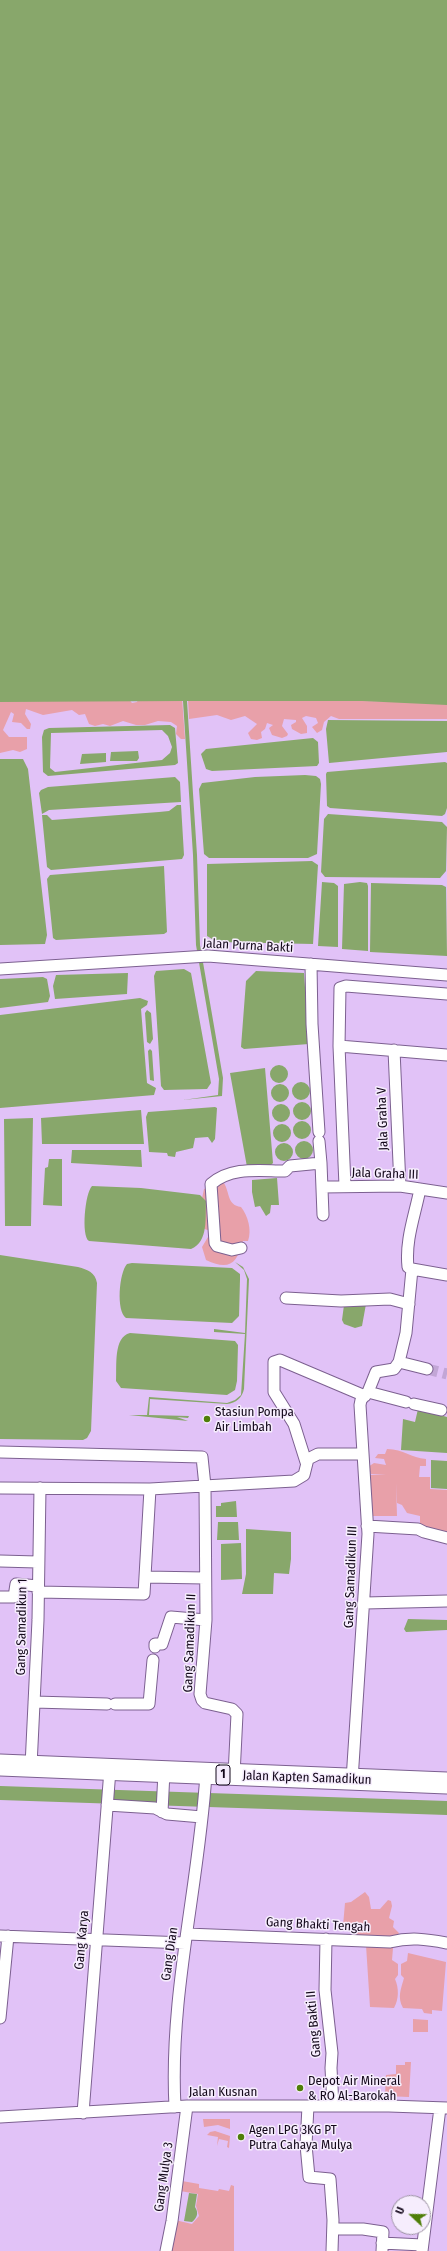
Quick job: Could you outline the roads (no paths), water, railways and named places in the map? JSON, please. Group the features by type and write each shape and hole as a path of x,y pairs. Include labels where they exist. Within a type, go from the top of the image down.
{"highway":[{"name":"Jalan Kapten Samadikun","path":"0,1765 31,1766 108,1791 163,1781 206,1783 234,1775 447,1783"}],"street":[{"name":"Jalan Purna Bakti","path":"0,969 199,957 447,975"},
{"path":"311,964 312,1039 321,1163 323,1215"},
{"path":"345,1186 339,1046 340,988 346,986 447,994"},
{"path":"339,1046 447,1055"},
{"name":"Jala Graha V","path":"394,1050 400,1186"},
{"path":"241,1248 232,1250 217,1246 215,1243 211,1184 219,1177 232,1172 285,1171 290,1166 321,1163"},
{"name":"Jala Graha III","path":"322,1187 400,1186 447,1192"},
{"path":"420,1189 415,1214 412,1220 407,1259 408,1267 447,1275"},
{"path":"412,1269 409,1304 400,1362 427,1369"},
{"path":"286,1298 341,1301 390,1299 409,1304"},
{"path":"0,1488 150,1489 294,1481 304,1475 306,1462 294,1424 274,1392 274,1362 280,1360 367,1394 441,1410"},
{"name":"Gang Samadikun III","path":"352,1780 365,1602 367,1526 360,1405 367,1394 376,1372 394,1369 400,1362"},
{"name":"Gang Samadikun II","path":"0,1452 198,1456 204,1460 206,1620 200,1694 205,1703 235,1711 234,1775"},
{"path":"306,1462 318,1454 362,1454"},
{"name":"Gang Samadikun 1","path":"31,1766 38,1589 37,1562 40,1488"},
{"path":"0,1597 14,1598 16,1584 38,1589 143,1594 150,1489"},
{"path":"367,1526 418,1529 447,1538"},
{"path":"0,1561 37,1562"},
{"path":"145,1577 206,1578"},
{"path":"365,1602 447,1601"},
{"path":"155,1647 155,1644 162,1644 171,1617 206,1620"},
{"path":"34,1702 149,1704 154,1660"},
{"path":"162,1809 163,1781"},
{"name":"Gang Dian","path":"175,2107 174,2081 176,2035 186,1939 206,1783"},
{"path":"108,1791 155,1808 162,1809 167,1814 202,1817"},
{"name":"Gang Karya","path":"82,2113 108,1791"},
{"path":"0,2018 4,1936"},
{"name":"Gang Bhakti Tengah","path":"4,1936 96,1939 326,1939 390,1942 406,1938 420,1938 447,1943"},
{"name":"Gang Bakti II","path":"326,1939 325,1990 332,2053 331,2068 333,2106"},
{"path":"308,2106 306,2145 309,2177 330,2179 332,2251"},
{"name":"Jalan Kusnan","path":"0,2117 175,2107 187,2113 308,2106 444,2108"},
{"path":"332,2229 382,2232 382,2247 422,2248 425,2212 444,2108"},
{"name":"Gang Mulya 3","path":"166,2251 187,2113"}],"waterway":[{"path":"0,1793 447,1808"}],"tunnel":[{"path":"427,1369 447,1374"}],"place":[{"name":"Stasiun Pompa Air Limbah","path":"207,1419"},
{"name":"Depot Air Mineral & RO Al-Barokah","path":"300,2088"},
{"name":"Agen LPG 3KG PT Putra Cahaya Mulya","path":"241,2137"}]}
